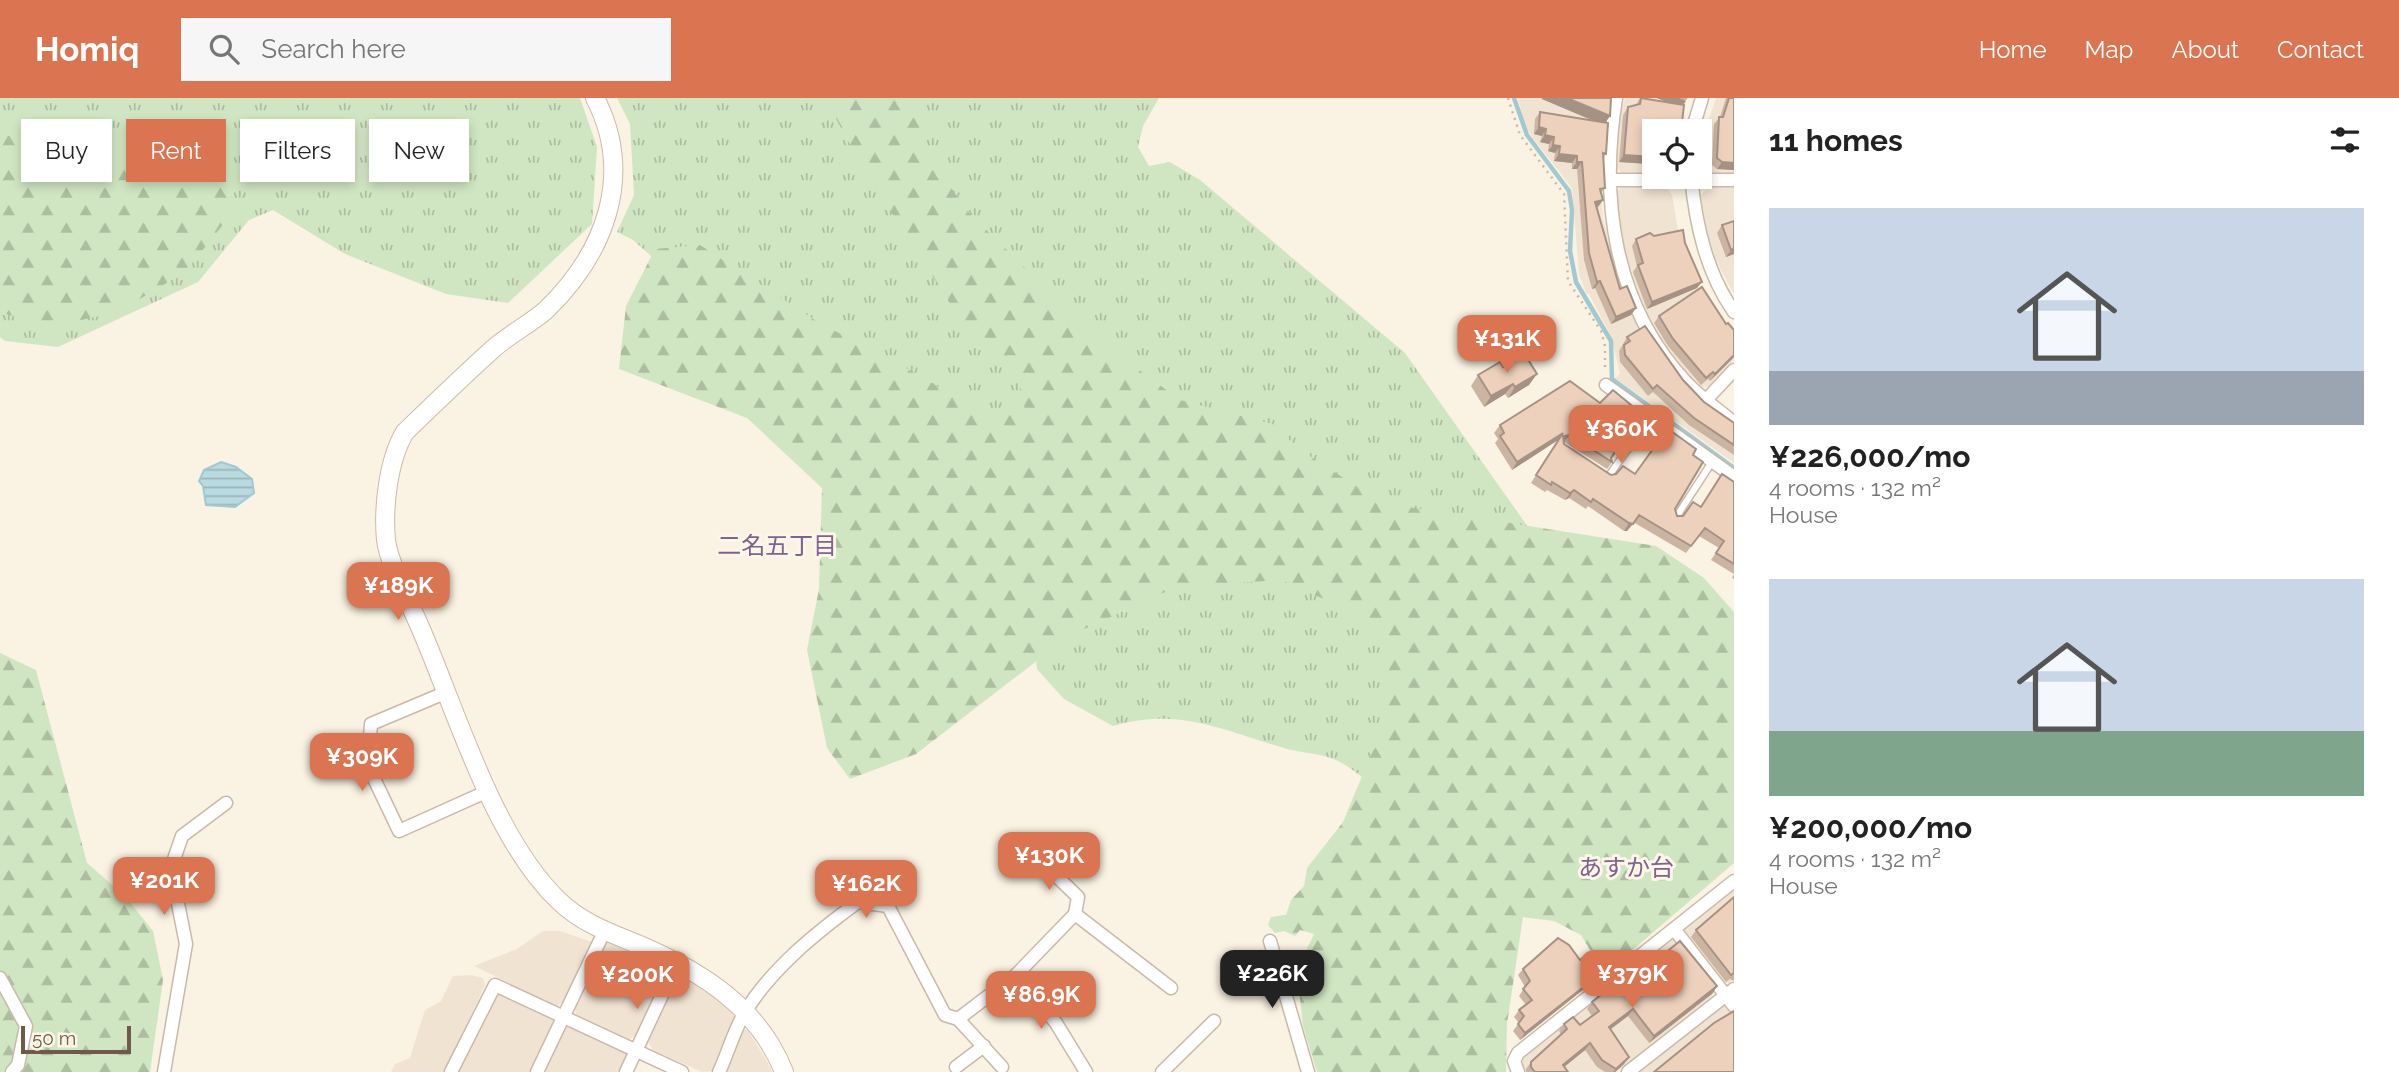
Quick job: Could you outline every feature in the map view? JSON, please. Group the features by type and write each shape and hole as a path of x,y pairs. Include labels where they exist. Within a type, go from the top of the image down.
{"street":[{"path":"596,98 604,114 612,146 612,177 610,202 592,256 574,281 544,312 496,346 405,432 397,445 389,474 386,541 488,791 511,836 538,877 579,918 604,932 677,963 720,987 745,1012 778,1057 784,1072"},
{"path":"1616,98 1609,140 1609,180 1616,251 1630,295 1667,359 1685,382 1734,423"},
{"path":"1696,119 1702,98"},
{"path":"1712,179 1734,180"},
{"path":"1609,180 1642,180"},
{"path":"1693,189 1702,242 1717,285 1734,312"},
{"path":"1706,400 1734,370"},
{"path":"1606,386 1734,477"},
{"path":"447,692 372,724 368,766 399,831 488,791"},
{"path":"164,1072 186,944 171,868 183,836 226,803"},
{"path":"958,1020 1016,975 1075,914 1079,897 1044,864"},
{"path":"1518,1072 1514,1061 1518,1053 1734,881"},
{"path":"719,1072 745,1012 778,971 826,925 858,902 888,906 945,1015 958,1020 1002,1067"},
{"path":"1075,914 1171,988"},
{"path":"1628,1072 1731,997 1674,929"},
{"path":"537,1072 604,932"},
{"path":"1270,941 1308,1072"},
{"path":"626,1072 677,963"},
{"path":"1016,975 1056,1023 1086,1072"},
{"path":"0,978 26,1026 18,1065 12,1072"},
{"path":"451,1072 495,985 682,1072"},
{"path":"1162,1072 1214,1021"},
{"path":"956,1067 984,1046"}],"lane":[{"path":"1597,470 1608,477 1611,475 1651,416"},
{"path":"1675,519 1712,462"}],"path":[{"path":"1508,98 1520,135 1564,194 1568,281 1601,331 1605,345 1606,386"}],"shaded area":[{"path":"1518,98 1604,98 1609,107 1600,177 1603,218 1621,290 1651,349 1734,433 1734,463 1615,378 1620,374 1611,336 1586,293 1579,274 1572,188 1525,125"},
{"path":"1625,98 1687,98 1681,113 1672,119 1642,119 1642,173 1622,173 1614,165 1618,124"},
{"path":"1716,98 1734,98 1734,173 1712,173 1712,119 1709,119"},
{"path":"1622,186 1642,186 1642,189 1667,189 1672,195 1682,253 1699,291 1734,339 1734,359 1711,387 1700,387 1687,375 1650,322 1637,296 1622,252 1613,195"},
{"path":"1734,186 1734,294 1711,251 1700,196 1712,187"},
{"path":"1734,886 1734,979 1729,983 1721,983 1683,935 1684,926"},
{"path":"543,931 560,931 592,942 564,1001 557,1006 474,966 517,949"},
{"path":"1668,940 1676,940 1712,987 1712,996 1617,1072 1522,1072 1520,1066 1524,1054"},
{"path":"609,942 627,945 653,957 668,971 638,1035 629,1039 576,1014 575,1007 603,946"},
{"path":"471,975 483,978 485,985 445,1072 391,1072 395,1064 410,1058 425,1010 441,1001 453,976"},
{"path":"678,976 710,991 732,1010 734,1020 711,1071 702,1072 653,1050 648,1042"},
{"path":"500,991 554,1016 556,1023 533,1072 457,1072 493,993"},
{"path":"1720,1006 1729,1007 1734,1014 1734,1072 1637,1072"},
{"path":"573,1024 626,1048 629,1055 621,1072 544,1072 564,1028"},
{"path":"747,1029 772,1072 722,1072 740,1032"}],"green space":[{"path":"0,98 580,98 597,147 592,224 508,303 446,294 345,254 273,210 249,220 198,282 58,347 5,341 0,337"},
{"path":"617,98 1159,98 1143,126 1138,147 1149,166 1170,162 1200,180 1405,353 1562,575 1396,805 1352,769 1324,756 1290,750 1220,728 1179,720 1137,721 1113,726 1064,699 1037,669 1033,634 667,270 633,240 617,232 634,195 630,124"},
{"path":"825,98 916,98 923,149 970,214 1101,342 1180,400 1273,424 1299,449 1382,503 1656,546 1704,578 1734,612 1734,863 1615,965 1599,965 1581,935 1554,921 1523,917 1507,1024 1506,1072 1317,1072 1303,1026 1297,970 1314,934 1300,930 1295,936 1284,931 1275,933 1268,925 1271,917 1286,915 1291,900 1304,886 1307,868 1343,822 1387,716 1380,636 1360,615 1281,580 1176,587 1069,636 916,754 850,779 827,748 807,650 819,589 822,488 747,418 619,369 626,306 655,249 700,245 824,326 875,350 985,414 1026,415 1020,386 953,308 861,165"},
{"path":"0,135 21,137 21,182 112,182 112,147 126,151 126,182 223,182 234,211 185,272 118,312 49,327 0,312"},
{"path":"0,653 36,670 87,863 125,896 153,931 163,980 150,1072 0,1072"}],"water":[{"path":"221,462 236,467 252,479 254,493 235,507 206,505 203,486 199,481 204,470"}],"building":[{"path":"1567,98 1611,98 1610,116"},
{"path":"1641,98 1684,105 1682,119 1642,119 1642,156 1624,155 1628,107 1640,104"},
{"path":"1729,98 1734,98 1734,163 1722,162 1717,158 1719,117 1723,117"},
{"path":"1540,112 1608,123 1606,154 1603,153 1605,188 1600,189 1603,200 1595,202 1620,289 1627,286 1636,308 1616,317 1600,281 1597,282 1589,253 1582,162 1577,162 1577,156 1559,154 1560,146 1553,145 1554,137 1545,135 1546,129 1539,127"},
{"path":"1734,221 1734,248 1731,250 1722,225"},
{"path":"1683,230 1685,243 1702,282 1652,302 1638,265 1643,263 1636,239 1650,233 1654,236"},
{"path":"1702,287 1726,324 1734,330 1734,355 1715,374 1713,372 1706,378 1673,339 1659,316"},
{"path":"1645,326 1683,380 1704,402 1734,423 1734,445 1694,418 1657,385 1653,389 1625,355 1624,345 1630,341 1627,337"},
{"path":"1524,353 1537,374 1515,387 1513,384 1491,396 1478,375 1500,362 1503,367"},
{"path":"1570,381 1600,403 1613,390 1642,414 1611,458 1612,462 1570,435 1563,436 1564,444 1611,475 1616,474 1623,466 1635,474 1658,442 1656,439 1664,426 1696,449 1693,455 1703,462 1675,509 1677,516 1683,516 1693,502 1701,507 1722,474 1734,482 1734,564 1716,553 1724,541 1705,528 1691,546 1639,515 1633,524 1629,523 1593,499 1591,502 1574,490 1570,493 1536,475 1563,433 1517,462 1500,436 1504,433 1500,425"},
{"path":"1734,897 1734,973 1731,975 1696,930"},
{"path":"1558,938 1569,945 1580,960 1587,954 1604,971 1525,1033 1518,1024 1524,1016 1519,1010 1532,1000 1523,989 1530,981 1523,969"},
{"path":"1680,941 1717,986 1654,1036 1633,1009 1609,1027 1629,1057 1616,1069 1602,1060 1590,1043 1563,1065 1568,1072 1535,1072 1531,1062 1567,1029 1564,1024 1573,1017 1580,1025 1599,1011 1592,1002 1612,986 1617,992"},
{"path":"1734,1011 1734,1072 1654,1072 1714,1023"}],"waterway":[{"path":"1514,98 1527,135 1569,191 1572,210 1570,251 1576,282 1611,341 1612,379 1734,468"}],"district":[{"name":"二名五丁目","path":"777,546"},
{"name":"あすか台","path":"1626,868"}]}
